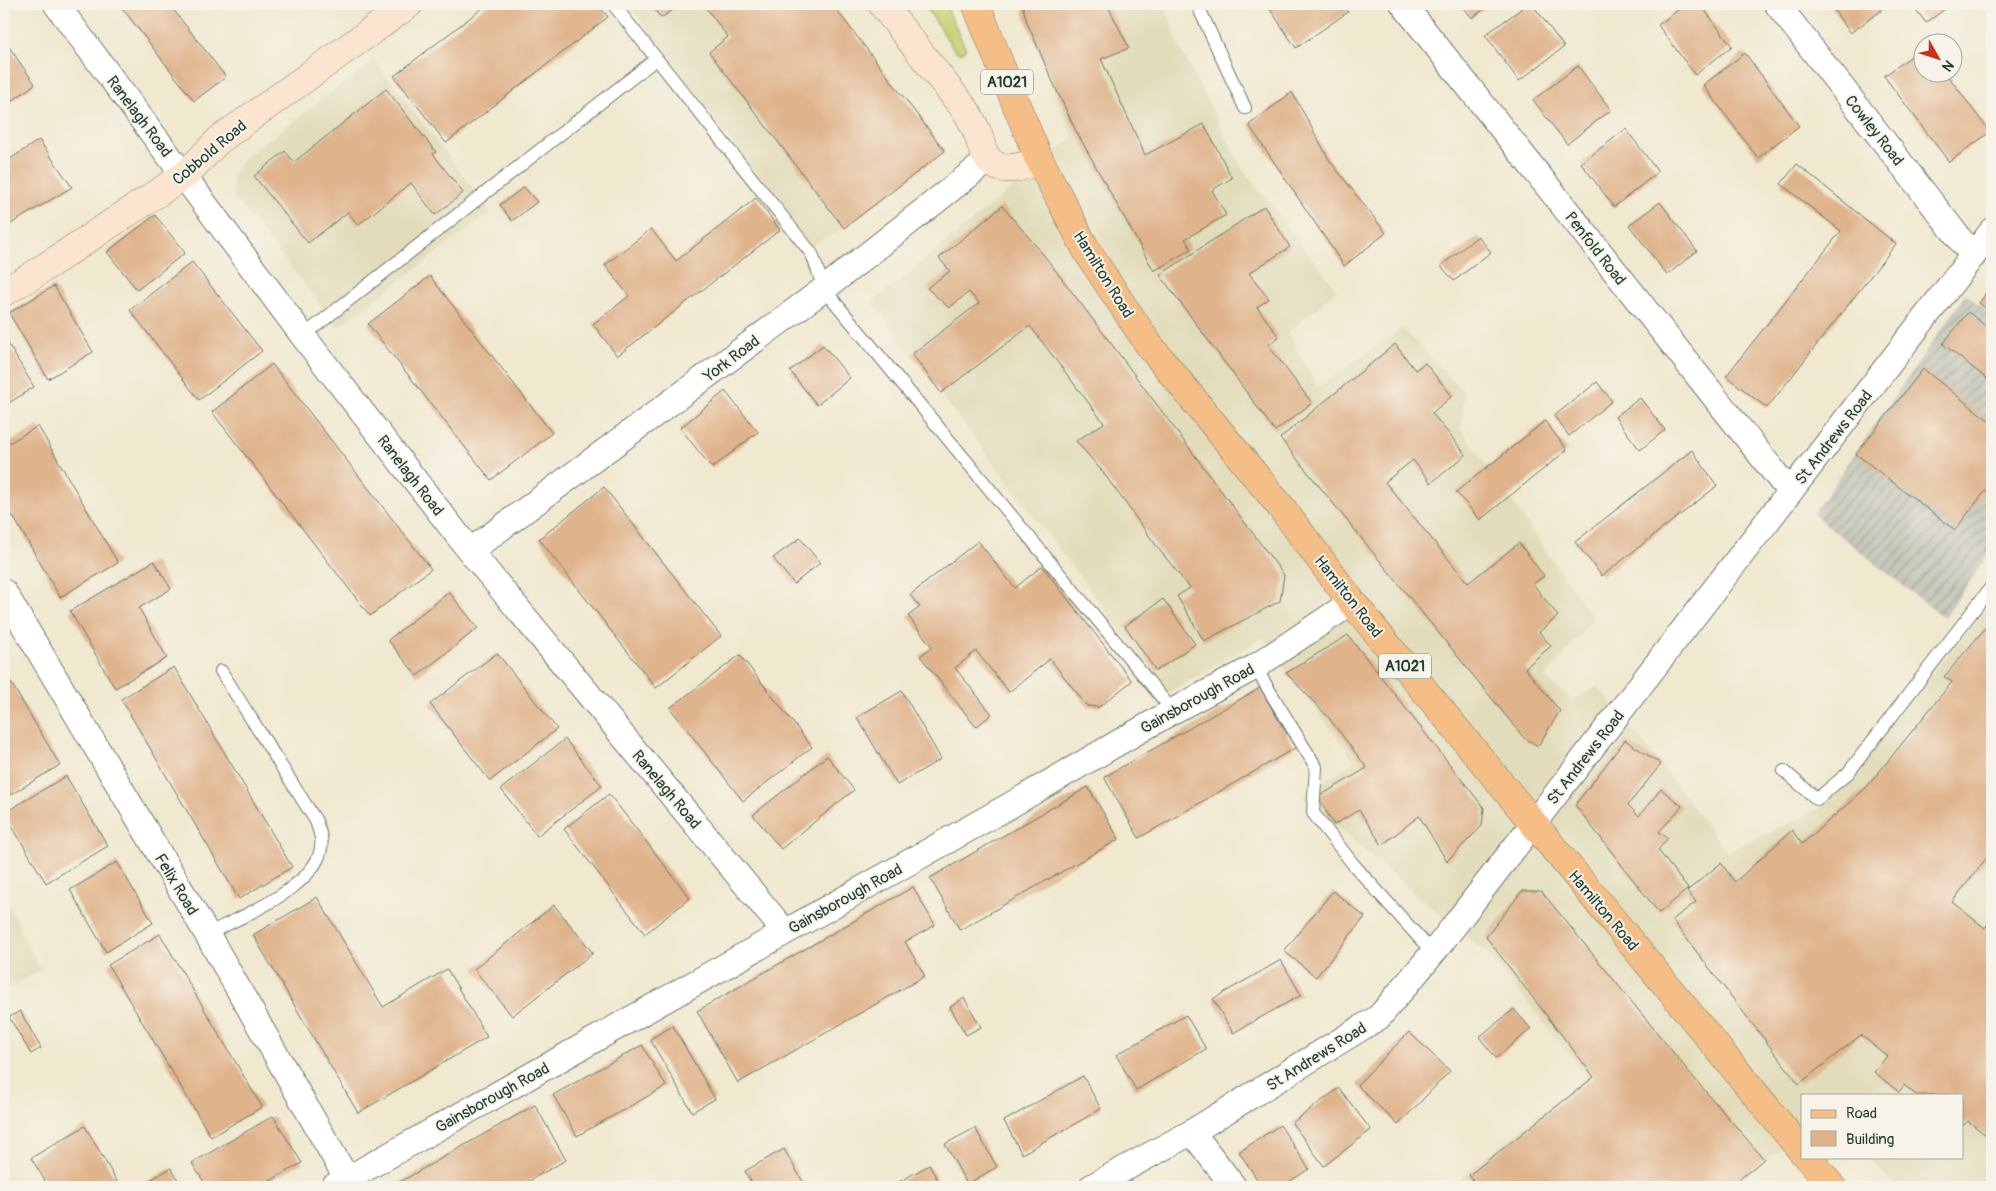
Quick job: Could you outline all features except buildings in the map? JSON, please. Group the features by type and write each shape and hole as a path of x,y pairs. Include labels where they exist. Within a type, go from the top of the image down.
{"main road":[{"name":"Hamilton Road","path":"976,4 1039,159 1088,253 1148,344 1281,507 1352,602 1801,1150"},
{"path":"1809,1158 1832,1187"}],"street":[{"name":"Ranelagh Road","path":"56,4 303,336 470,552 785,932"},
{"name":"Cobbold Road","path":"4,292 30,277 185,175 219,140 409,4"},
{"path":"882,4 967,112 988,160 999,166 1012,168 1023,167 1039,159"},
{"name":"Penfold Road","path":"1404,4 1790,492"},
{"name":"Cowley Road","path":"1777,4 1973,256"},
{"name":"York Road","path":"470,552 824,289 988,160"},
{"name":"St Andrews Road","path":"1091,1187 1192,1132 1379,1017 1433,953 1534,824 1992,231"},
{"name":"Felix Road","path":"4,592 207,934 340,1183"},
{"name":"Gainsborough Road","path":"340,1183 1254,667 1352,602"},
{"path":"1192,1132 1234,1187"}],"lane":[{"path":"613,4 812,254 824,289 1173,712"},
{"path":"1196,4 1245,108"},
{"path":"303,336 656,60"},
{"path":"1784,771 1817,799 1848,773 1992,586"},
{"path":"1254,667 1316,767 1313,813 1354,864 1433,953"},
{"path":"207,934 259,908 297,884 313,868 321,850 322,836 316,822 221,671"}],"shaded area":[{"path":"629,4 832,4 945,151 844,228 809,247"},
{"path":"1019,4 1165,4 1178,44 1242,168 1337,290 1288,333 1317,387 1403,328 1465,394 1461,428 1593,619 1545,678 1572,700 1598,686 1727,852 1821,808 1992,602 1992,1187 1896,1187 1869,1158 1964,1158 1964,1094 1801,1094 1801,1136 1731,1187 1467,1187 1460,1178 1587,1076 1488,954 1436,912 1303,797 1355,761 1262,638 1168,693 872,303 1073,138"},
{"path":"375,61 491,212 339,327 234,197 232,176 245,157"},
{"path":"1966,294 1992,316 1992,549 1944,618 1813,514"},
{"path":"4,896 40,970 4,991"}],"green space":[{"path":"924,4 945,4 966,49 961,53 955,51"}]}
